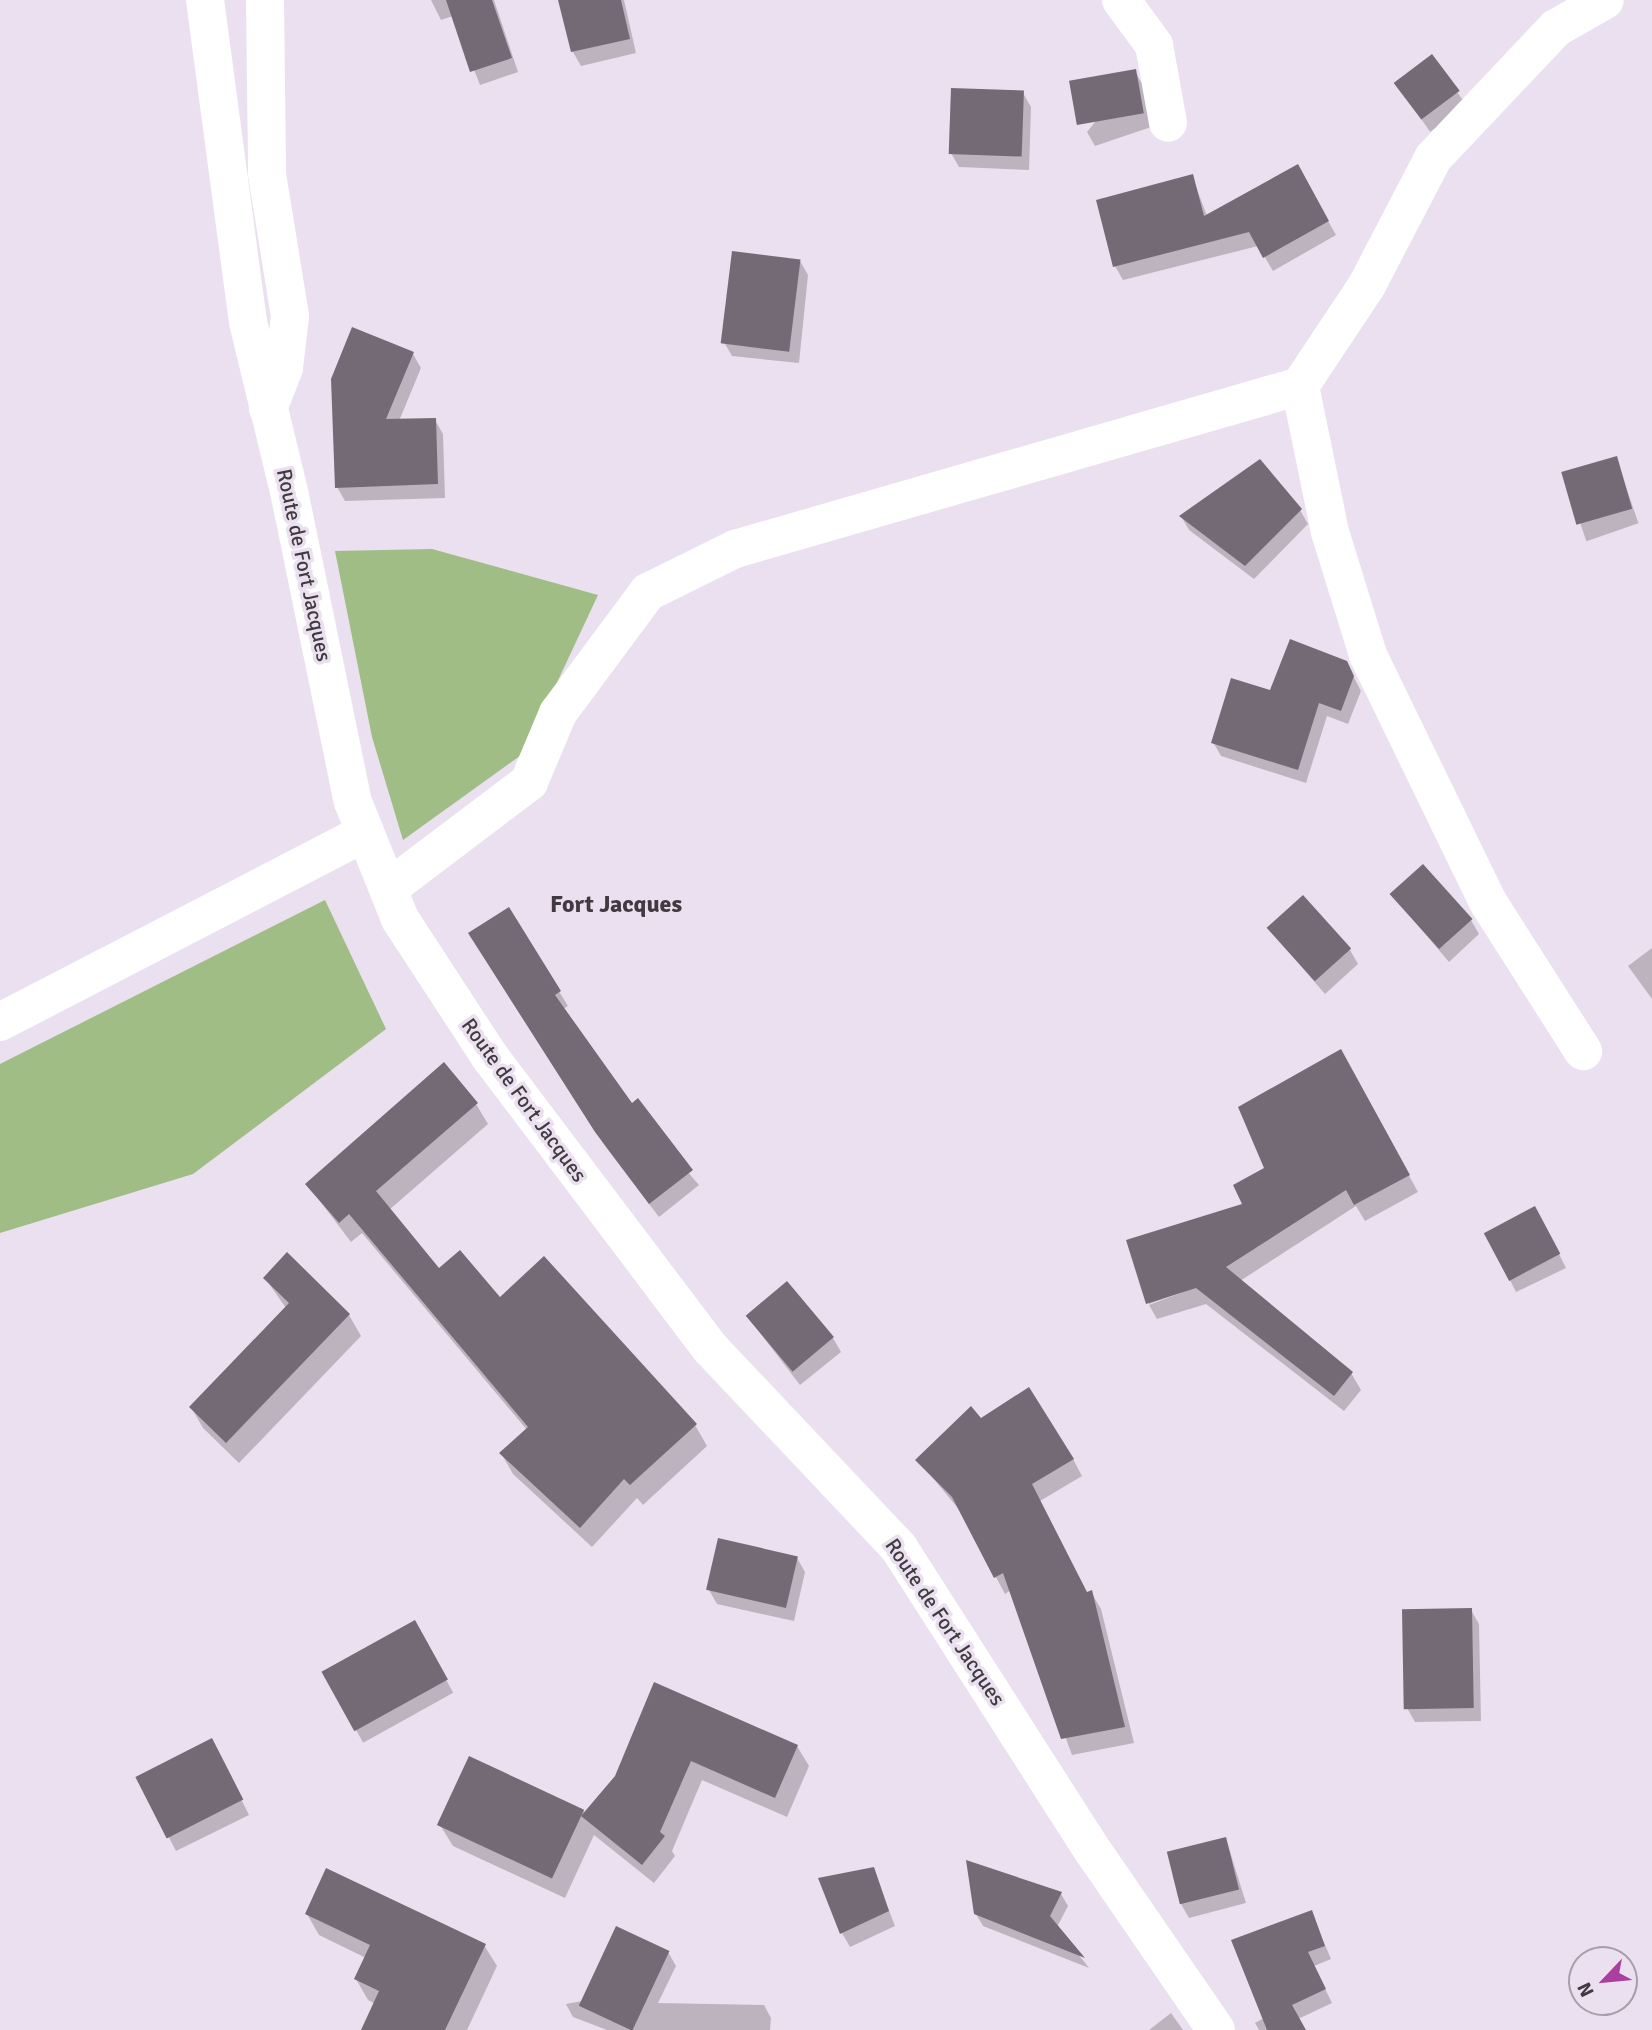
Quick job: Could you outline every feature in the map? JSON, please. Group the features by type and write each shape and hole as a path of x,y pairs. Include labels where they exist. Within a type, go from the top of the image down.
{"street":[{"name":"Route de Fort Jacques","path":"205,0 248,322 353,802 400,919 491,1057 686,1317 712,1349 900,1548 1093,1851 1216,2030"},
{"path":"265,0 267,174 290,316 284,368 268,409"},
{"path":"1121,0 1154,46 1168,123"},
{"path":"389,888 529,782 558,713 648,592 735,549 1300,386 1367,285 1433,158 1556,28 1605,0"},
{"path":"1300,386 1330,532 1368,654 1488,902 1583,1051"},
{"path":"0,1022 365,833"}],"green space":[{"path":"432,549 598,595 524,753 403,840 372,737 335,551"},
{"path":"325,900 386,1029 193,1174 0,1233 0,1064"}],"building":[{"path":"446,0 492,0 512,58 470,72"},
{"path":"558,0 621,0 630,39 571,52"},
{"path":"1432,54 1460,91 1421,120 1394,83"},
{"path":"1136,69 1144,113 1077,125 1069,81"},
{"path":"951,88 1024,91 1022,157 949,154"},
{"path":"1298,164 1329,221 1263,258 1249,232 1113,267 1096,200 1193,174 1204,216"},
{"path":"732,251 800,259 789,352 721,343"},
{"path":"352,327 414,352 386,419 436,418 438,484 335,488 331,379"},
{"path":"1617,456 1632,509 1576,525 1561,472"},
{"path":"1260,459 1302,509 1245,566 1179,516"},
{"path":"1290,639 1347,661 1354,676 1341,711 1319,703 1298,770 1211,743 1231,678 1270,690"},
{"path":"1423,864 1473,919 1439,949 1390,894"},
{"path":"1303,895 1351,949 1315,981 1267,928"},
{"path":"509,907 561,991 555,995 632,1103 638,1098 693,1170 649,1204 595,1132 468,933"},
{"path":"1341,1049 1410,1175 1354,1205 1346,1190 1226,1267 1353,1372 1334,1396 1196,1288 1146,1304 1126,1240 1242,1204 1233,1185 1264,1168 1238,1107"},
{"path":"444,1062 478,1103 376,1191 439,1268 460,1250 500,1297 544,1256 697,1424 630,1485 624,1479 580,1528 499,1453 528,1427 349,1214 339,1223 305,1184"},
{"path":"1535,1206 1560,1254 1509,1281 1484,1233"},
{"path":"287,1252 350,1314 226,1443 189,1407 289,1303 263,1278"},
{"path":"787,1281 834,1337 793,1372 746,1316"},
{"path":"1029,1387 1074,1459 1032,1484 1087,1592 1092,1590 1125,1727 1061,1739 1003,1573 994,1578 952,1497 915,1460 971,1406 981,1418"},
{"path":"718,1538 798,1556 786,1608 706,1590"},
{"path":"1472,1608 1474,1708 1404,1709 1402,1609"},
{"path":"415,1620 448,1679 354,1731 321,1672"},
{"path":"654,1682 798,1745 775,1798 691,1761 660,1832 665,1836 642,1865 581,1816 615,1776"},
{"path":"212,1738 243,1799 167,1839 135,1777"},
{"path":"469,1756 584,1810 552,1879 437,1825"},
{"path":"1226,1837 1239,1889 1180,1904 1167,1852"},
{"path":"966,1860 1062,1892 1050,1916 1085,1958 974,1914"},
{"path":"874,1867 889,1911 840,1934 818,1878"},
{"path":"326,1868 486,1944 445,2030 361,2030 379,1991 354,1979 370,1945 305,1914"},
{"path":"1312,1910 1325,1946 1308,1952 1326,1989 1292,2005 1306,2030 1267,2030 1231,1940"},
{"path":"616,1926 669,1951 633,2030 579,2006"}],"district":[{"name":"Fort Jacques","path":"616,905"}]}
